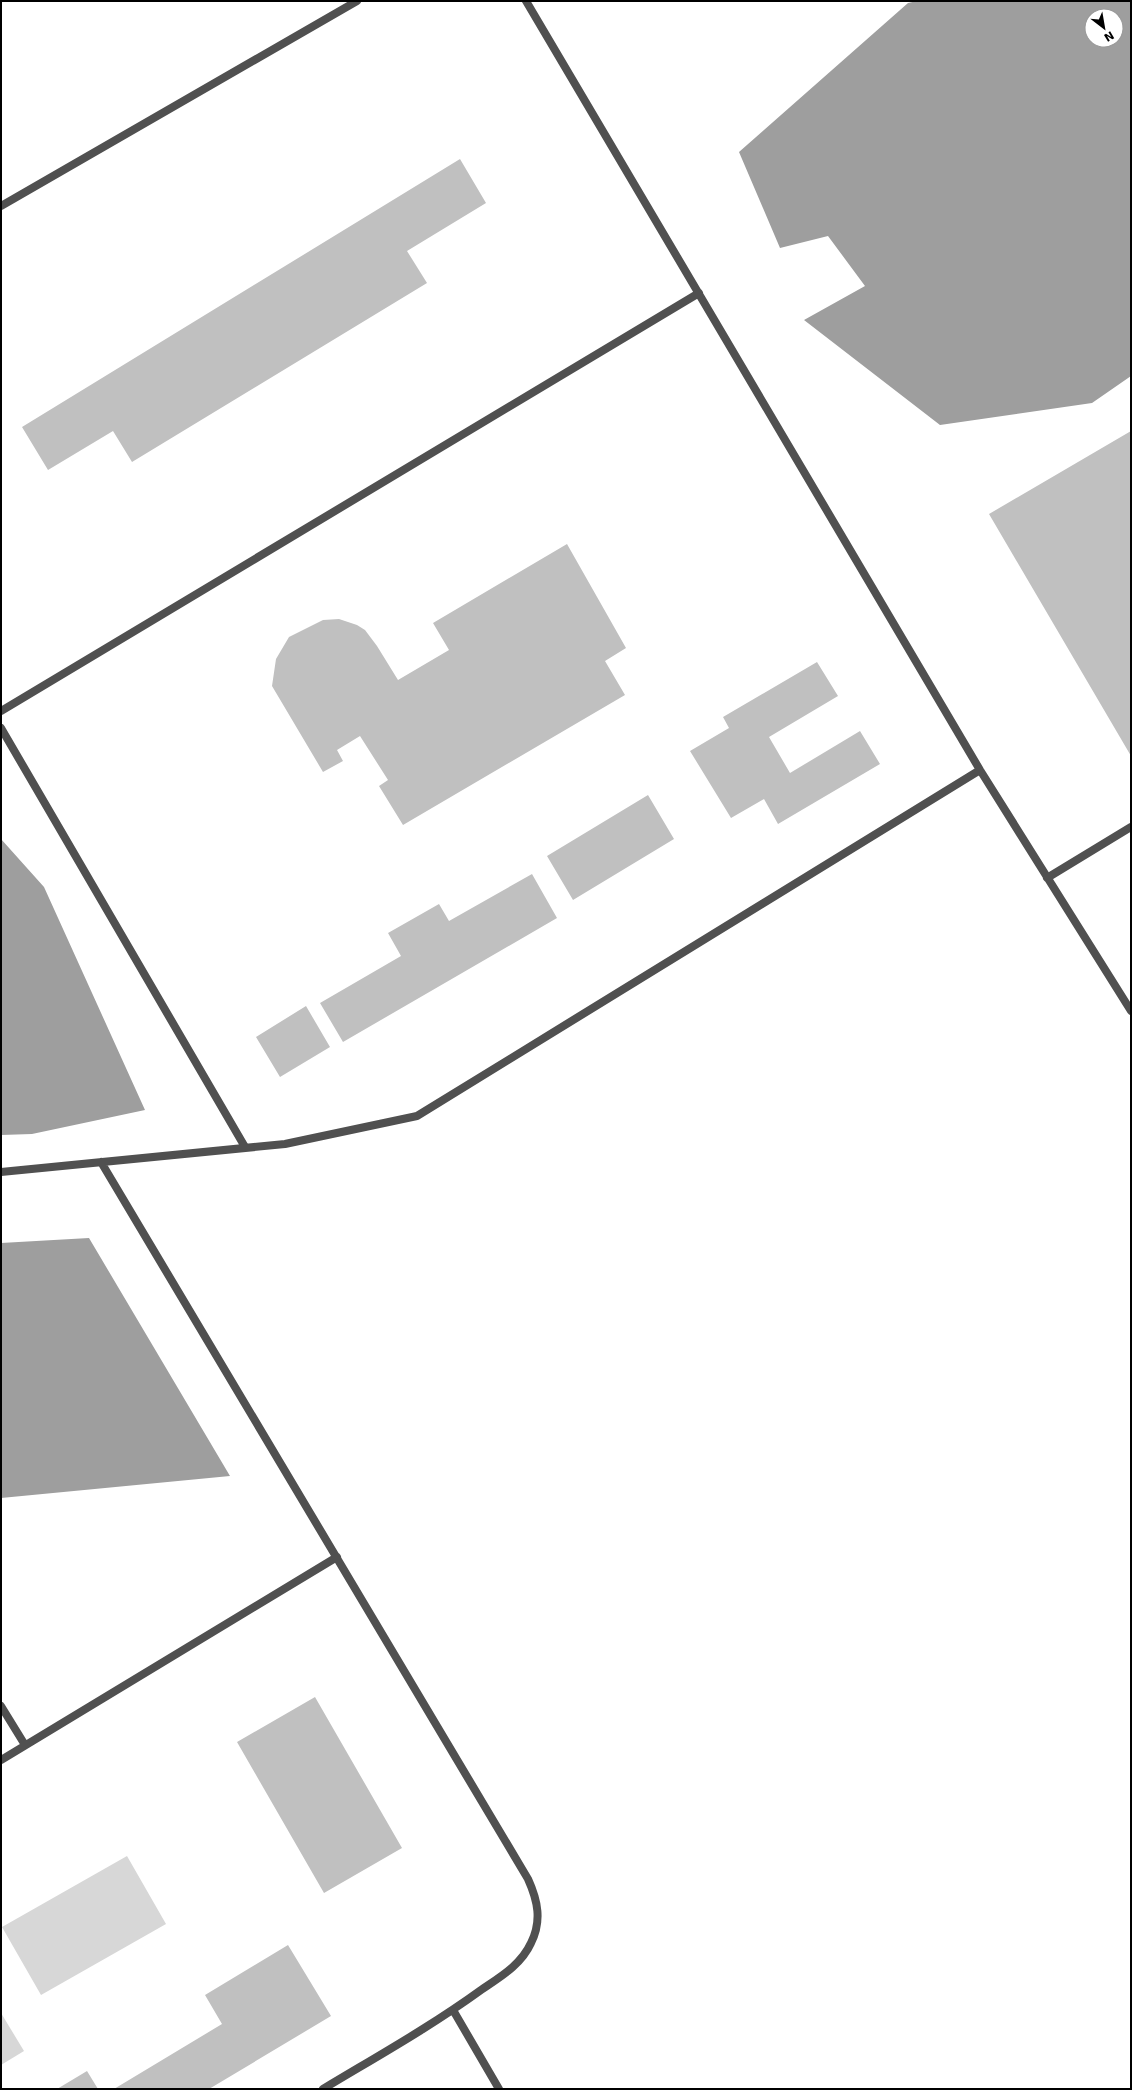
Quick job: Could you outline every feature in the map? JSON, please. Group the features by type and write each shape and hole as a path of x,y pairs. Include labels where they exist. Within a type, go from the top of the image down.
{"lane":[{"path":"1,206 357,1"},
{"path":"526,1 980,770 1131,1011"},
{"path":"1,712 699,294"},
{"path":"1,728 245,1147"},
{"path":"1,1172 285,1144 417,1116 980,770"},
{"path":"1048,878 1131,827"},
{"path":"102,1162 524,1872 535,1896 539,1915 532,1942 516,1965 453,2010 323,2089"},
{"path":"1,1760 337,1557"},
{"path":"1,1706 25,1746"},
{"path":"453,2010 499,2089"}],"shaded area":[{"path":"917,1 1131,1 1131,376 1092,403 940,425 804,320 865,286 828,236 780,248 739,152 908,3"},
{"path":"1,839 44,887 145,1110 32,1134 1,1135"},
{"path":"89,1238 230,1476 1,1498 1,1243"},
{"path":"127,1856 166,1924 41,1995 2,1927"},
{"path":"1,2013 24,2051 1,2065"}],"building":[{"path":"460,159 486,203 407,251 427,283 132,462 113,431 48,470 22,427"},
{"path":"1131,431 1131,756 989,514"},
{"path":"567,544 626,648 605,661 625,695 403,825 379,786 388,780 360,736 337,750 343,761 323,772 272,686 276,659 289,637 323,620 339,619 357,625 365,630 377,646 398,680 449,650 433,623"},
{"path":"817,662 838,696 769,737 790,773 860,731 880,764 778,824 764,799 731,818 690,751 729,728 723,717"},
{"path":"648,795 674,839 573,900 547,856"},
{"path":"532,874 557,918 343,1042 320,1003 401,956 388,933 439,904 449,921"},
{"path":"306,1006 330,1047 280,1077 256,1037"},
{"path":"315,1697 402,1848 324,1893 237,1742"},
{"path":"288,1945 331,2016 209,2089 114,2089 222,2024 205,1995"},
{"path":"87,2071 98,2089 57,2089"}]}
